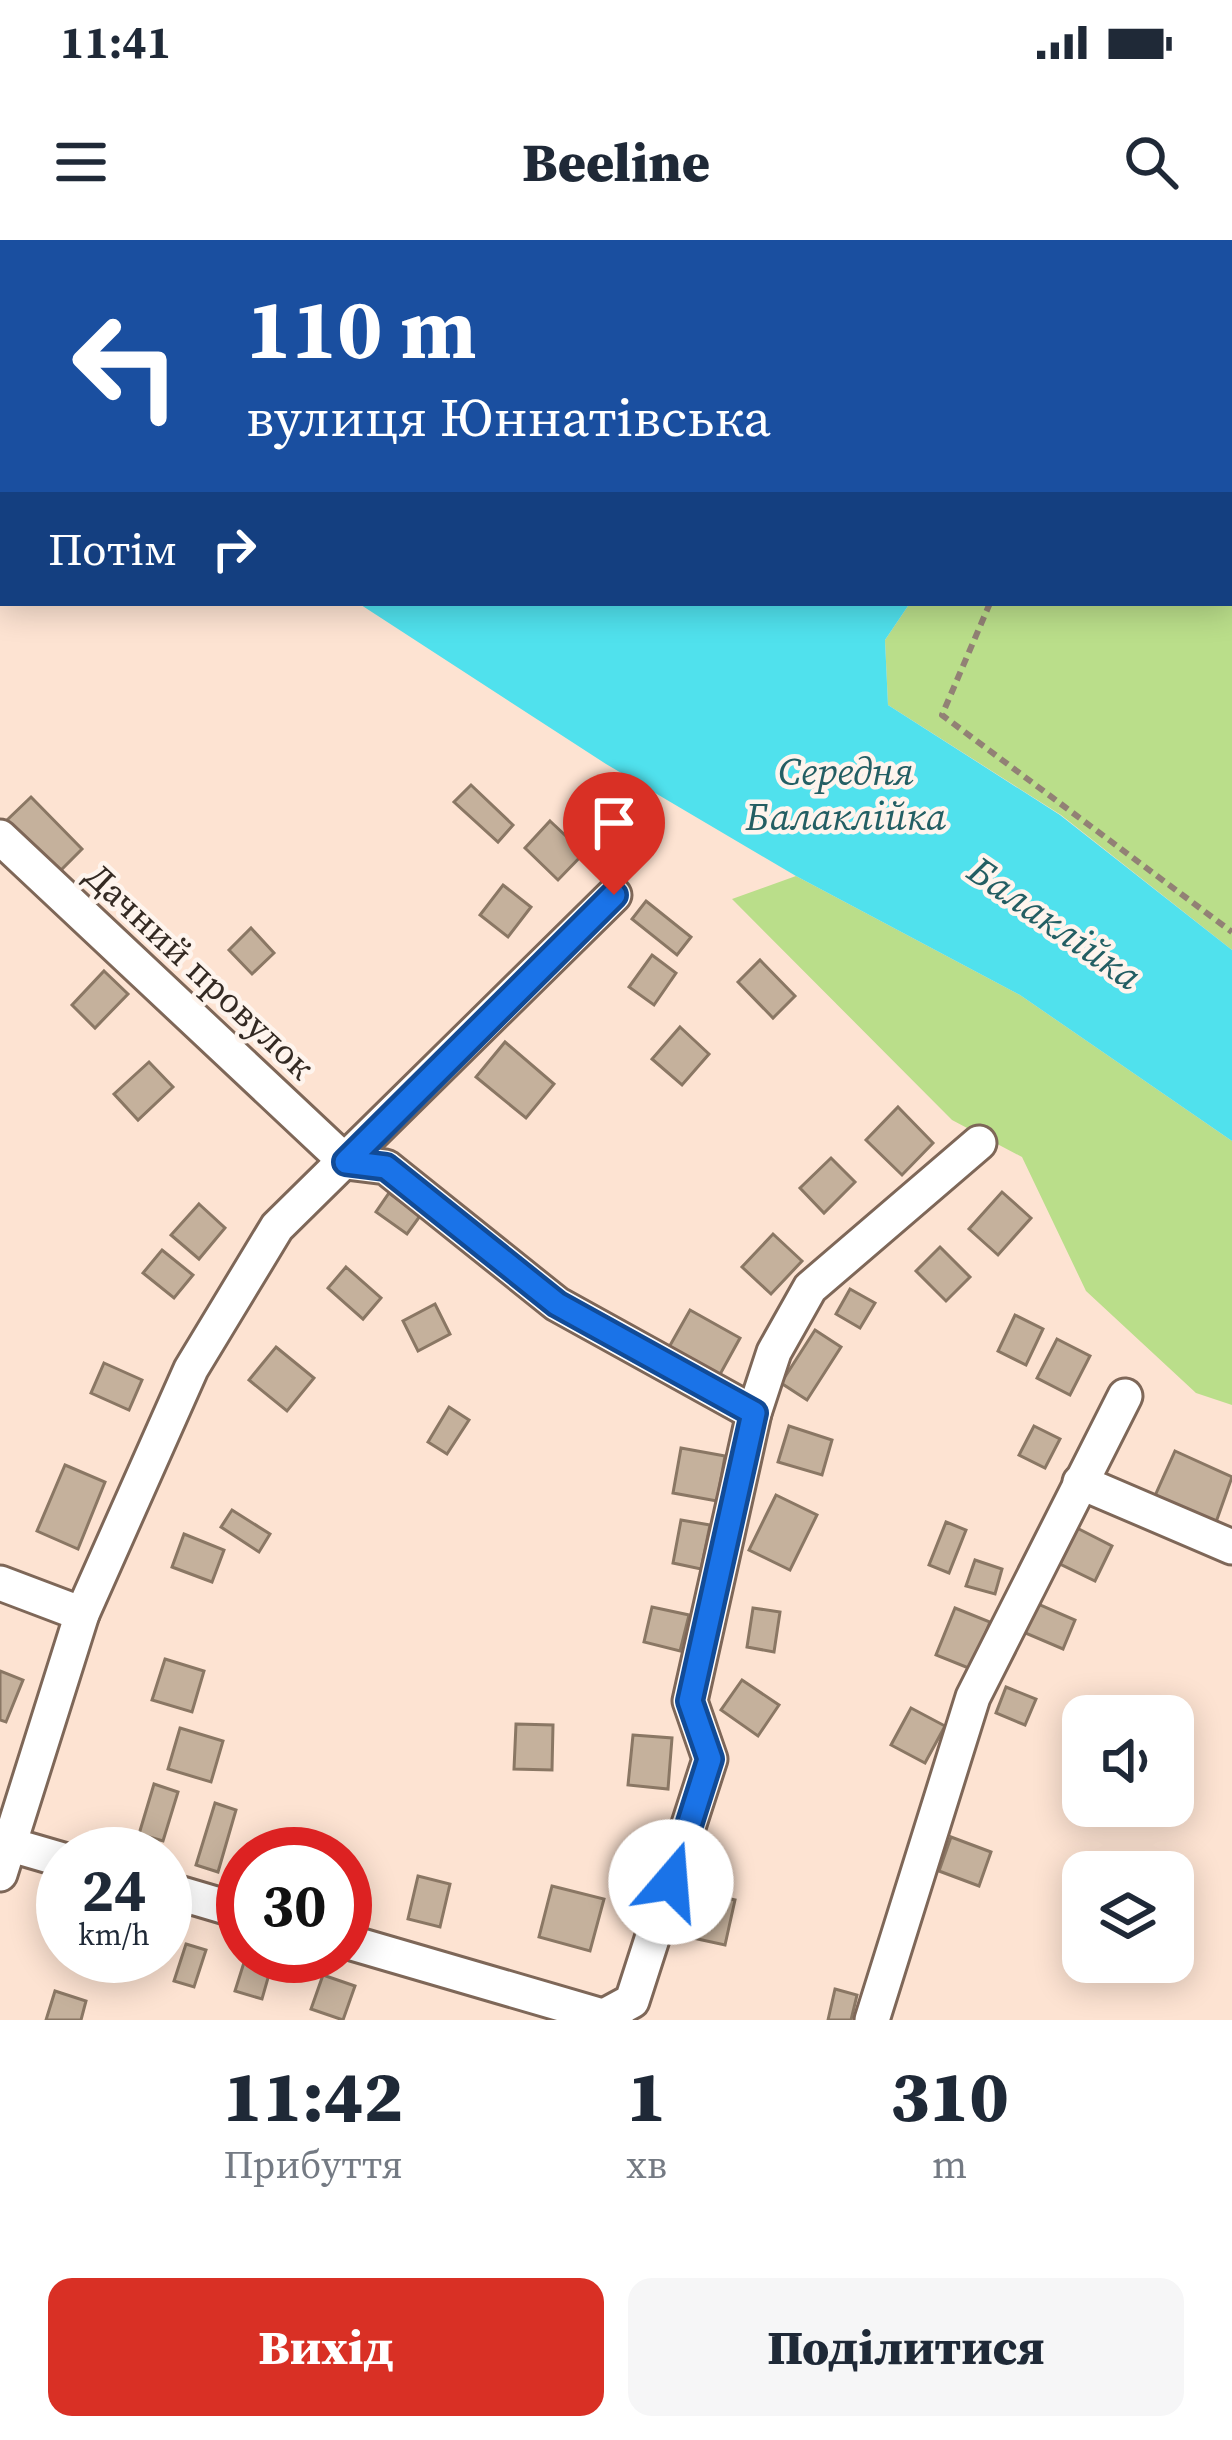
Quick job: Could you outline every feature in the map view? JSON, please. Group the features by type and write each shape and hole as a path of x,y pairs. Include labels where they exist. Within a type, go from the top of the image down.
{"street":[{"name":"Дачний провулок","path":"0,837 346,1162"},
{"path":"36,1860 4,1859 82,1614 191,1369 277,1227 614,895"},
{"path":"372,1949 605,2018 632,2001 710,1759 690,1701 754,1413 773,1352 810,1288 979,1143"},
{"path":"346,1162 386,1167 557,1304 754,1413"},
{"path":"872,2020 973,1697 1125,1396"},
{"path":"1080,1482 1232,1546"},
{"path":"0,1583 82,1614"}],"path":[{"path":"989,606 942,716 1232,932"}],"green space":[{"path":"908,606 1232,606 1232,950 1061,815 888,705 885,640"},
{"path":"796,876 1020,995 1232,1141 1232,1405 1196,1393 1086,1291 1022,1157 952,1120 732,899"}],"water":[{"name":"Середня Балаклійка","path":"363,606 908,606 885,640 888,705 1060,815 1232,950 1232,1141 1020,995 796,876 606,764"}],"building":[{"path":"471,785 513,825 498,842 454,802"},
{"path":"31,797 82,849 57,874 6,821"},
{"path":"550,821 584,853 558,880 525,848"},
{"path":"503,885 531,907 508,937 480,915"},
{"path":"646,901 691,937 677,955 632,919"},
{"path":"251,928 274,953 252,974 229,950"},
{"path":"652,955 676,973 654,1005 629,987"},
{"path":"760,960 795,996 773,1018 738,982"},
{"path":"104,971 128,994 95,1028 72,1005"},
{"path":"680,1027 709,1054 682,1085 652,1059"},
{"path":"505,1042 554,1084 526,1118 476,1077"},
{"path":"149,1062 173,1087 138,1120 114,1094"},
{"path":"898,1107 933,1143 902,1175 866,1140"},
{"path":"831,1158 855,1182 824,1213 800,1188"},
{"path":"1002,1192 1031,1218 998,1255 969,1229"},
{"path":"389,1193 420,1216 407,1234 376,1212"},
{"path":"199,1204 225,1228 199,1259 171,1235"},
{"path":"773,1234 802,1261 771,1294 742,1267"},
{"path":"940,1247 970,1277 946,1301 916,1271"},
{"path":"162,1250 193,1275 174,1298 143,1273"},
{"path":"346,1267 381,1298 363,1319 328,1288"},
{"path":"850,1289 875,1303 860,1328 836,1314"},
{"path":"435,1304 450,1334 418,1351 403,1321"},
{"path":"690,1310 740,1338 718,1378 668,1349"},
{"path":"1015,1315 1043,1329 1026,1365 998,1351"},
{"path":"815,1330 841,1347 807,1400 781,1383"},
{"path":"1057,1339 1090,1356 1070,1395 1037,1378"},
{"path":"276,1347 314,1378 287,1411 249,1380"},
{"path":"104,1363 142,1380 129,1410 91,1393"},
{"path":"449,1407 469,1420 447,1454 428,1442"},
{"path":"789,1426 832,1440 822,1475 778,1462"},
{"path":"1034,1426 1060,1439 1045,1468 1019,1455"},
{"path":"681,1448 725,1456 717,1501 673,1493"},
{"path":"1175,1451 1232,1477 1215,1525 1154,1498"},
{"path":"65,1465 105,1482 78,1549 37,1531"},
{"path":"776,1495 817,1515 790,1570 749,1550"},
{"path":"232,1510 270,1534 259,1552 221,1527"},
{"path":"681,1520 710,1525 701,1569 673,1563"},
{"path":"946,1522 966,1530 949,1573 929,1565"},
{"path":"1077,1528 1112,1546 1095,1581 1060,1564"},
{"path":"184,1534 224,1550 212,1582 172,1567"},
{"path":"975,1560 1002,1569 995,1594 966,1586"},
{"path":"1036,1603 1075,1620 1063,1649 1023,1632"},
{"path":"652,1607 689,1615 680,1651 644,1642"},
{"path":"753,1608 780,1612 774,1652 747,1647"},
{"path":"955,1608 990,1622 971,1669 936,1655"},
{"path":"165,1659 204,1671 192,1712 152,1700"},
{"path":"0,1671 23,1680 6,1722 0,1720"},
{"path":"742,1680 779,1705 758,1736 721,1710"},
{"path":"1006,1687 1036,1699 1025,1725 996,1713"},
{"path":"911,1708 945,1726 925,1763 891,1745"},
{"path":"516,1724 553,1725 552,1770 514,1769"},
{"path":"180,1728 223,1741 211,1782 168,1769"},
{"path":"633,1735 672,1738 668,1789 628,1785"},
{"path":"154,1784 178,1792 167,1827 141,1827"},
{"path":"215,1803 236,1810 231,1827 216,1827 216,1871 196,1865"},
{"path":"951,1837 991,1852 979,1886 939,1871"},
{"path":"418,1876 450,1884 440,1927 408,1919"},
{"path":"552,1886 604,1899 590,1951 539,1937"},
{"path":"694,1891 735,1900 725,1945 684,1936"},
{"path":"192,1946 206,1950 194,1987 181,1983 192,1983"},
{"path":"238,1983 267,1983 262,1999 235,1991"},
{"path":"320,1983 355,1986 343,2020 311,2009"},
{"path":"835,1989 857,1995 851,2020 828,2020"},
{"path":"55,1991 86,2001 81,2020 46,2020"}],"route":[{"path":"614,895 346,1162 386,1167 557,1304 754,1413 690,1701 710,1759 671,1882"}],"water label":[{"name":"Балаклійка","path":"1055,923"}]}
